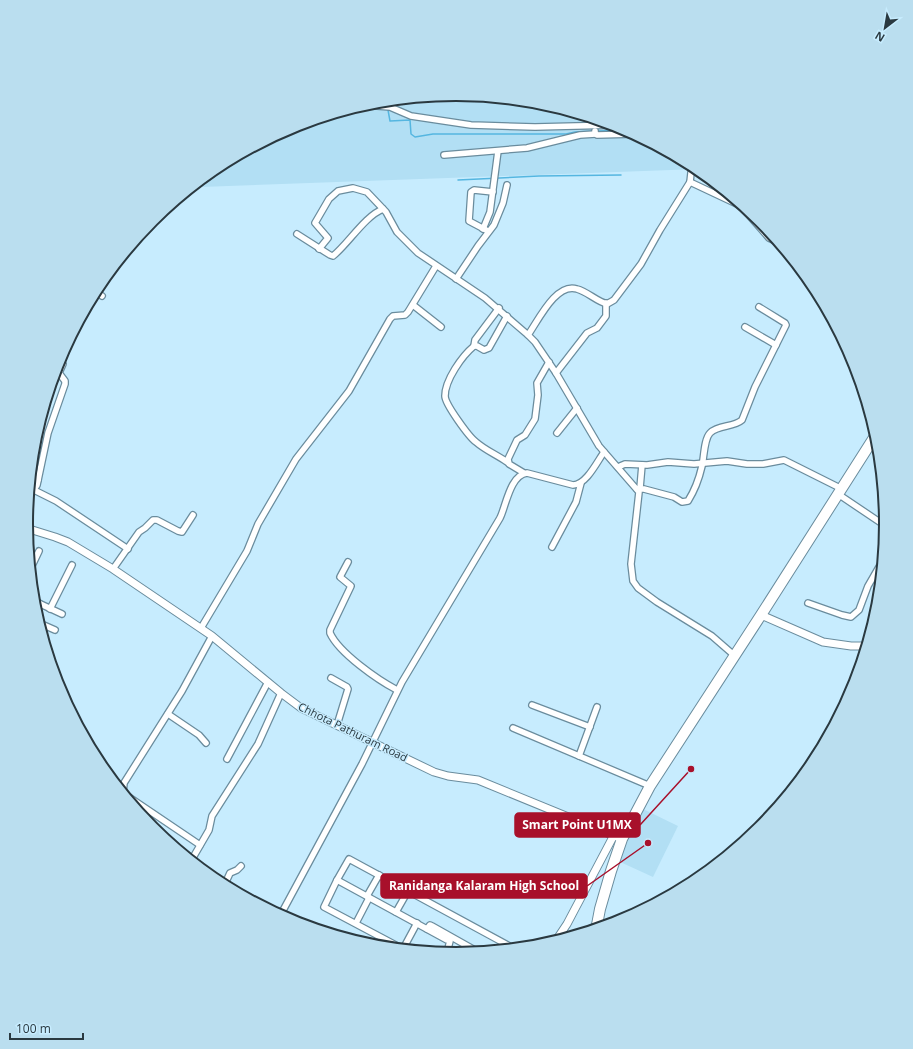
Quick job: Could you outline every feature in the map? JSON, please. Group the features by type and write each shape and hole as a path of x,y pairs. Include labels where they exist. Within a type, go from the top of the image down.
{"highway":[{"path":"597,924 618,837 872,441"}],"street":[{"path":"388,107 411,116 471,125 547,126 618,133"},
{"path":"444,155 532,147 606,128"},
{"path":"456,279 486,230 493,192 498,151"},
{"path":"528,335 555,295 562,290 570,288 577,289 606,303 614,300 637,270 690,182 691,172"},
{"path":"690,182 724,197"},
{"path":"486,230 492,227 499,214 508,186"},
{"path":"319,249 328,238 315,223 329,199 338,192 349,188 364,190 370,194 383,209 397,232 418,253 485,298 535,342 556,373 604,452 639,488 674,497 685,502 688,501 695,488 710,433 717,428 739,423 742,420 752,392 786,325 759,307"},
{"path":"486,230 469,221 471,192 474,190 493,192"},
{"path":"297,234 319,249 333,256 362,226 376,213 383,209"},
{"path":"200,628 247,551 258,524 303,449 349,391 390,319 396,315 405,315 413,305 436,266"},
{"path":"556,373 587,334 597,328 606,316 606,303"},
{"path":"413,305 441,327"},
{"path":"498,308 475,340 474,346 452,373 445,395 446,399 459,422 475,441 524,473 573,485 581,483"},
{"path":"474,346 484,350 489,348 507,316"},
{"path":"746,327 776,345"},
{"path":"508,462 517,440 525,435 535,419 538,395 537,382 549,362"},
{"path":"35,487 48,433 65,384 65,381 60,375"},
{"path":"557,433 577,408"},
{"path":"552,547 576,502 581,483 590,473 604,452"},
{"path":"618,467 625,464 642,465 668,462 702,464 727,461 747,464 763,464 784,460 840,491 880,521"},
{"path":"642,465 631,564 633,581 638,588 657,602 712,636 735,656"},
{"path":"282,910 398,690 500,518 510,489 524,473"},
{"path":"35,490 56,501 128,549"},
{"path":"113,569 139,532 153,520 157,520 182,532 194,515"},
{"name":"Chhota Pathuram Road","path":"33,530 68,542 113,569 212,636 280,693 301,708 434,772 448,776 478,780 618,837"},
{"path":"35,560 39,551"},
{"path":"348,562 340,577 351,586 330,630 330,634 347,654 381,680 398,690"},
{"path":"50,609 72,565"},
{"path":"808,603 851,617 859,610 868,586 877,572"},
{"path":"41,604 62,614"},
{"path":"761,616 823,642 862,646"},
{"path":"45,626 55,630"},
{"path":"124,786 168,714 212,636"},
{"path":"331,678 348,689 338,725"},
{"path":"227,759 268,682"},
{"path":"194,856 209,830 212,816 253,753 280,693"},
{"path":"532,705 590,727"},
{"path":"579,756 598,707"},
{"path":"168,714 199,735 206,743"},
{"path":"513,728 650,786"},
{"path":"137,803 200,846"},
{"path":"559,935 618,837"},
{"path":"392,943 324,906 337,880 350,859 507,945"},
{"path":"227,880 230,873 237,870 241,866"},
{"path":"356,923 379,874"},
{"path":"337,880 450,942 448,948"},
{"path":"396,912 408,891"},
{"path":"406,945 417,923"},
{"path":"427,929 430,925 470,947"}],"shaded area":[{"path":"456,101 512,105 566,115 619,133 688,169 202,187 221,172 269,145 320,123 374,109 429,102"},
{"path":"643,809 678,826 653,877 618,861"}],"waterway":[{"path":"388,110 390,121 410,120 411,134 415,137 433,134 566,134 593,131"},
{"path":"597,131 612,130"},
{"path":"458,180 539,176 621,175"}],"place":[{"name":"Smart Point U1MX","path":"691,769"},
{"name":"Ranidanga Kalaram High School","path":"648,843"}]}
